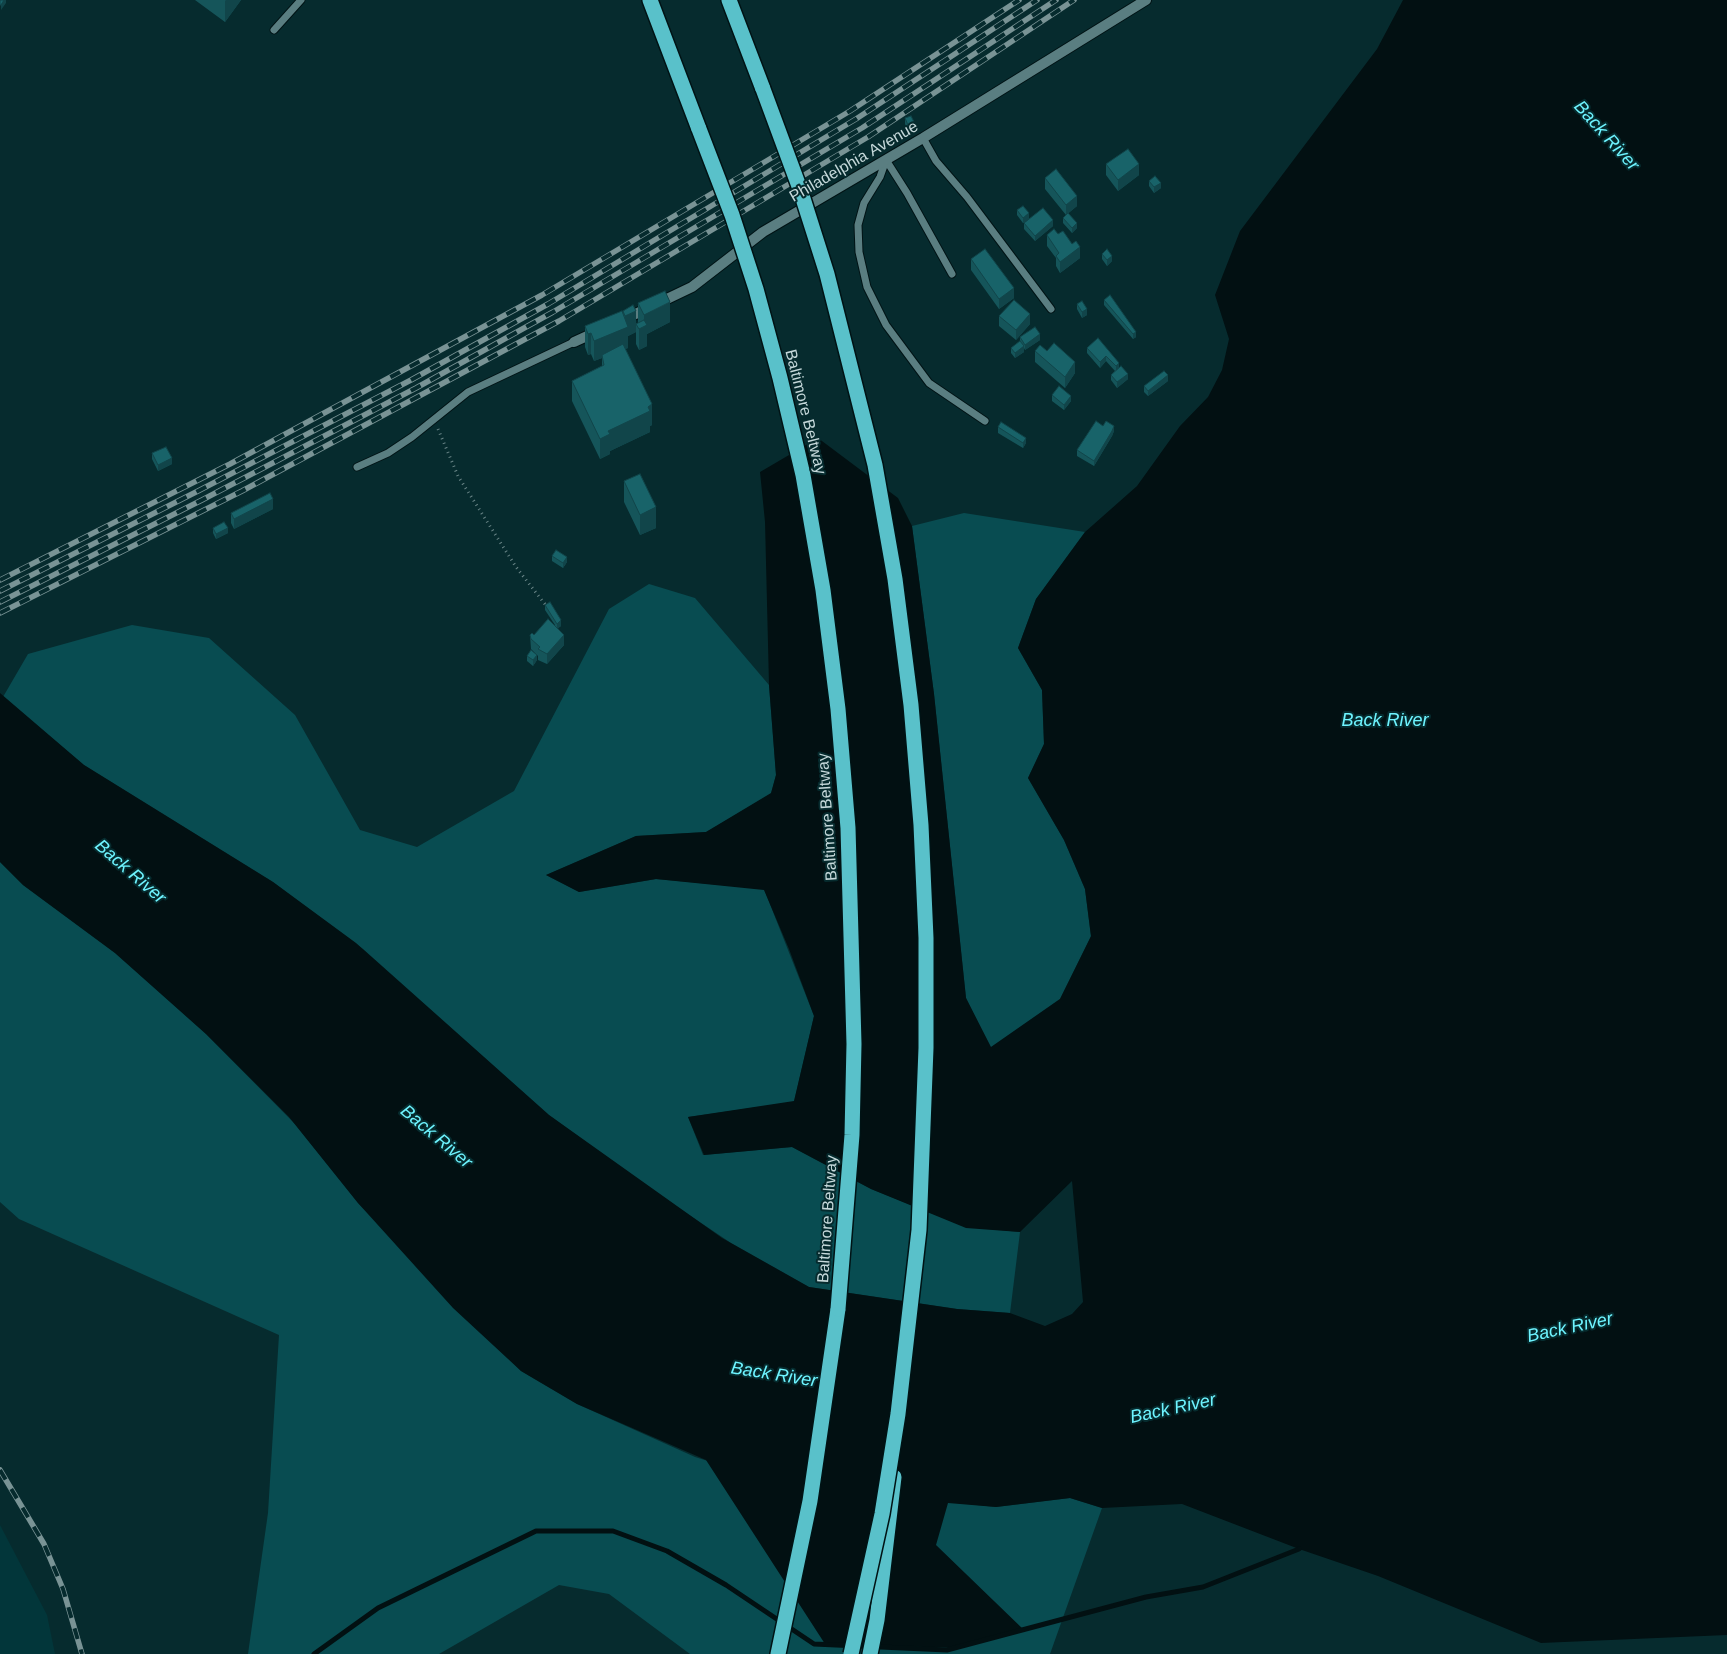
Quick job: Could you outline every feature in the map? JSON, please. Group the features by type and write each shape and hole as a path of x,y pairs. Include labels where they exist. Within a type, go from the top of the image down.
{"highway":[{"name":"Baltimore Beltway","path":"650,0 732,215 756,289 803,475 823,590 838,709 848,837 854,1044 846,1224 827,1397 810,1501 778,1654"},
{"path":"729,0 800,189 827,274 875,465 895,579 911,705 926,938 926,1048 919,1230 898,1414 882,1514 851,1654"},
{"path":"870,1654 877,1620 891,1516 898,1414"}],"street":[{"name":"Philadelphia Avenue","path":"574,342 692,288 763,232 924,138 1146,0"}],"lane":[{"path":"274,30 301,0"},
{"path":"924,138 936,161 967,197 1052,309"},
{"path":"886,160 907,193 952,274"},
{"path":"886,160 880,177 864,203 858,225 859,252 867,287 886,325 928,383 985,421"},
{"path":"357,467 388,453 434,420 468,392 574,342"}],"path":[{"path":"434,420 458,476 516,566 550,611"}],"shaded area":[{"path":"964,513 1085,532 1036,599 1018,648 1042,690 1044,744 1028,778 1064,840 1085,889 1091,937 1060,999 990,1048 966,998 934,694 912,526"},
{"path":"649,584 695,598 769,685 776,775 771,794 706,832 636,836 546,875 579,892 656,879 764,889 814,1016 794,1102 688,1117 703,1155 792,1147 871,1189 966,1227 1020,1232 1010,1313 957,1309 809,1287 731,1243 649,1188 549,1115 363,949 273,882 84,765 3,697 28,654 132,625 209,638 295,715 360,830 417,847 514,791 609,609"},
{"path":"0,862 23,885 115,953 206,1034 295,1124 358,1203 521,1371 577,1404 695,1457 785,1485 996,1507 1070,1498 1102,1508 1050,1654 690,1654 609,1594 559,1585 439,1654 248,1654 268,1513 279,1335 19,1219 0,1202"},
{"path":"0,1525 47,1615 55,1654 0,1654"}],"water":[{"name":"Back River","path":"1403,0 1727,0 1727,1635 1541,1643 1378,1576 1299,1549 1182,1504 1102,1508 1070,1498 996,1507 948,1503 936,1545 1024,1630 957,1648 825,1644 706,1460 577,1404 521,1371 453,1308 358,1203 289,1117 206,1034 115,953 23,885 0,862 0,693 84,765 273,882 356,943 549,1115 722,1238 809,1287 957,1309 1010,1313 1045,1326 1072,1314 1083,1302 1072,1181 1020,1232 966,1228 871,1189 792,1147 704,1155 688,1117 794,1101 814,1016 764,890 656,879 579,892 546,875 636,836 706,832 771,793 776,775 769,685 765,522 760,472 818,438 898,498 912,526 934,694 966,998 991,1047 1060,999 1091,936 1085,889 1064,840 1028,778 1044,744 1042,690 1018,648 1036,599 1085,532 1137,486 1180,426 1208,397 1222,370 1229,339 1215,295 1240,231 1377,49"}],"building":[{"path":"911,116 914,122 908,125 905,118"},
{"path":"1128,149 1139,164 1118,180 1106,164"},
{"path":"1056,169 1077,196 1066,205 1045,178"},
{"path":"1155,176 1161,183 1154,187 1149,181"},
{"path":"1023,206 1029,213 1023,218 1017,210"},
{"path":"1043,208 1053,220 1035,236 1024,223"},
{"path":"1068,213 1077,223 1072,228 1063,218"},
{"path":"1054,229 1058,234 1063,231 1072,244 1076,241 1080,247 1060,262 1056,256 1059,253 1047,235"},
{"path":"985,249 1014,288 999,299 971,259"},
{"path":"1107,249 1112,256 1107,260 1102,254"},
{"path":"665,291 670,302 644,315 638,303"},
{"path":"1110,295 1136,332 1133,334 1104,300"},
{"path":"1014,300 1030,314 1016,330 999,316"},
{"path":"1082,301 1087,309 1082,312 1077,304"},
{"path":"633,305 636,311 625,316 623,311"},
{"path":"622,311 628,327 594,341 591,333 588,334 585,326"},
{"path":"644,320 647,325 639,329 636,324"},
{"path":"1035,327 1040,334 1025,345 1020,337"},
{"path":"1098,338 1119,363 1116,366 1106,356 1100,362 1087,348"},
{"path":"1020,341 1024,346 1015,353 1011,348"},
{"path":"1054,343 1075,362 1065,377 1035,351 1040,345 1047,351"},
{"path":"623,344 652,404 648,407 650,411 608,431 610,434 600,439 572,381 604,365 602,355"},
{"path":"1121,366 1128,374 1117,382 1111,375"},
{"path":"1164,371 1168,375 1148,391 1144,386"},
{"path":"1059,386 1071,396 1064,405 1052,395"},
{"path":"1096,421 1103,426 1106,421 1114,426 1094,461 1077,450"},
{"path":"1001,422 1026,438 1023,443 998,427"},
{"path":"166,447 172,458 158,465 152,453"},
{"path":"640,474 656,507 640,515 624,481"},
{"path":"270,493 273,499 234,519 231,513"},
{"path":"224,522 228,528 216,534 213,528"},
{"path":"556,550 567,557 563,563 552,556"},
{"path":"550,602 561,620 557,624 545,605"},
{"path":"548,619 564,635 547,654 538,649 540,647 531,639 530,635 532,633 534,635"},
{"path":"531,650 537,655 533,660 527,656"}],"waterway":[{"path":"314,1654 378,1608 536,1531 613,1531 667,1551 726,1585 814,1644 947,1650 1146,1597 1203,1587 1299,1549"}],"railway":[{"path":"0,580 230,464 542,295 850,111 1019,0"},
{"path":"0,591 411,380 548,304 856,119 1037,0"},
{"path":"0,602 202,500 416,388 553,312 862,128 1056,0"},
{"path":"0,613 242,491 559,321 868,137 1074,0"},
{"path":"0,1470 44,1544 63,1589 82,1654"}]}
